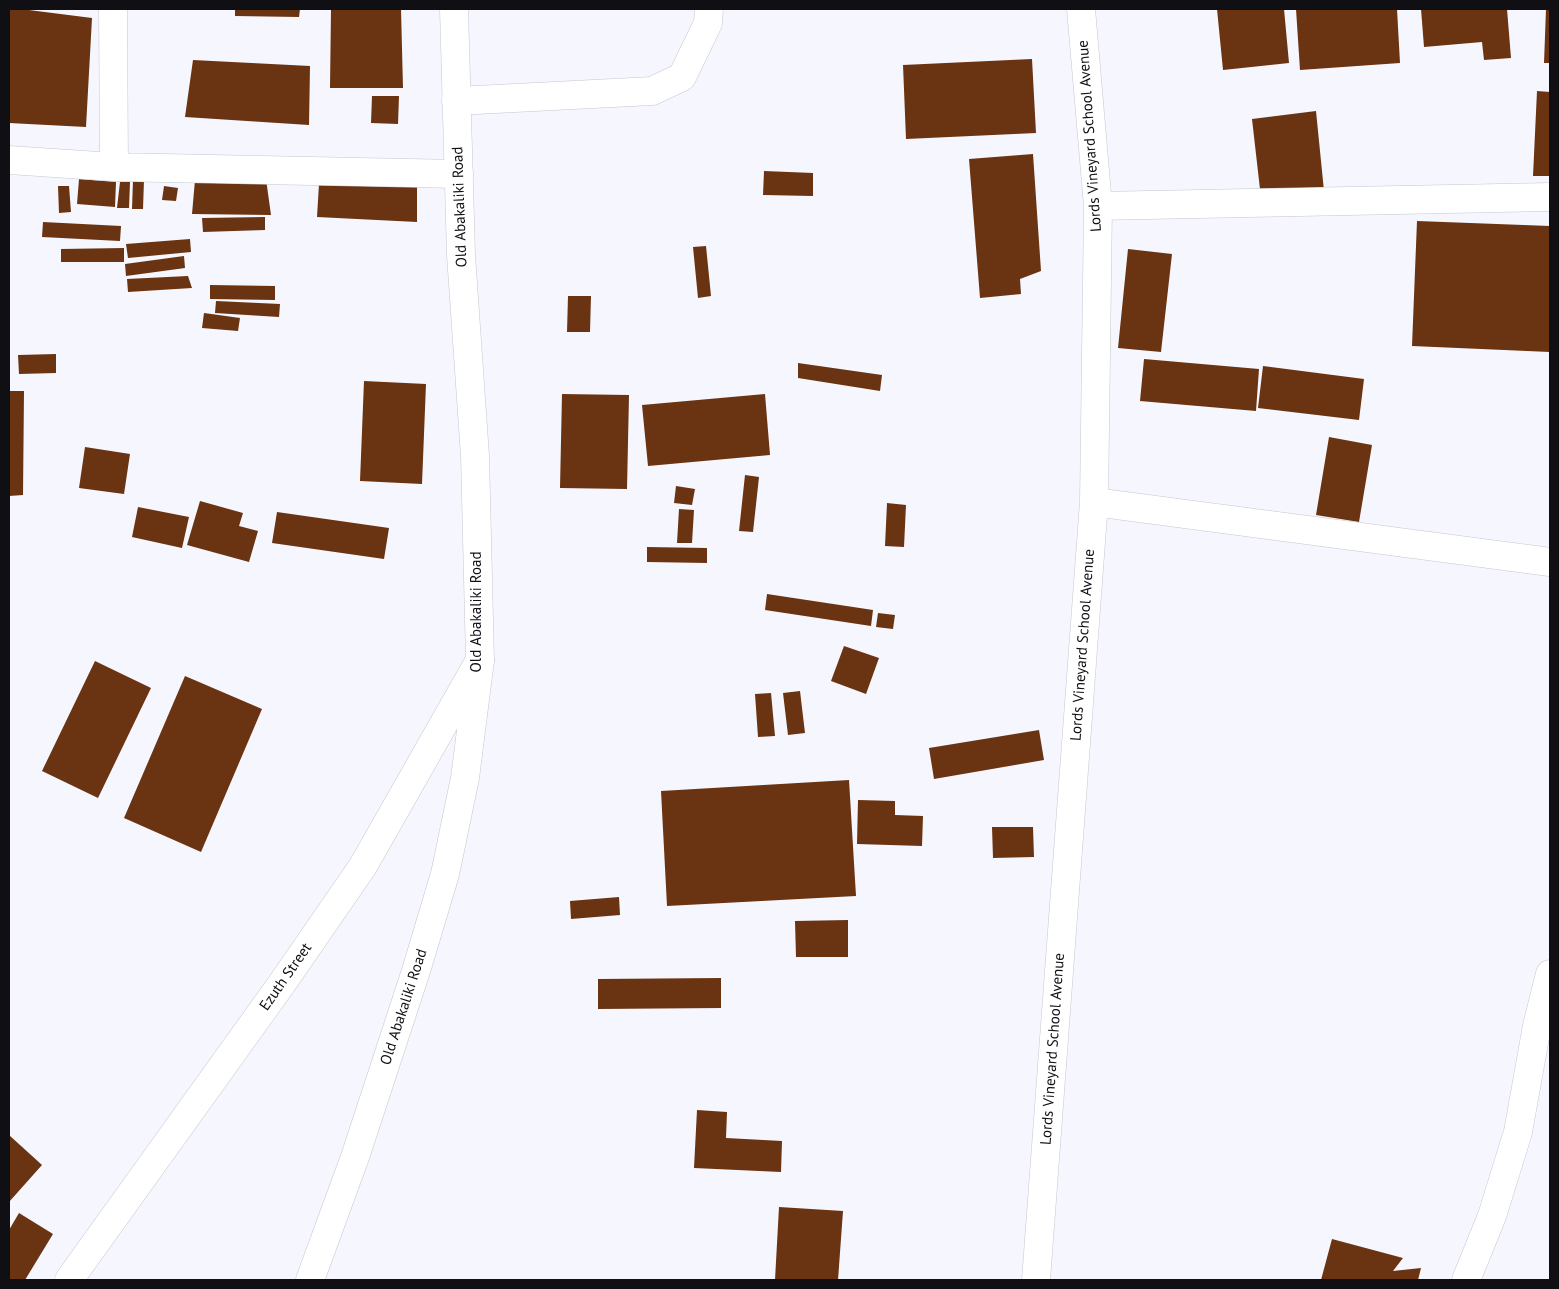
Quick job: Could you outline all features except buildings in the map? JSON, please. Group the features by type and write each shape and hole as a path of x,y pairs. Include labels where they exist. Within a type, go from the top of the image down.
{"street":[{"path":"113,9 114,167"},
{"name":"Old Abakaliki Road","path":"310,1280 358,1147 416,971 445,874 466,778 480,660 474,456 461,255 454,9"},
{"path":"456,101 652,91 682,77 708,23 710,9"},
{"name":"Lords Vineyard School Avenue","path":"1036,1280 1094,502 1098,206 1081,9"},
{"path":"9,160 114,167 459,174"},
{"path":"1098,206 1550,197"},
{"path":"1094,502 1550,562"},
{"name":"Ezuth Street","path":"69,1280 283,982 363,866 480,660"},
{"path":"1466,1280 1492,1216 1518,1132 1537,1026 1550,974"}]}
